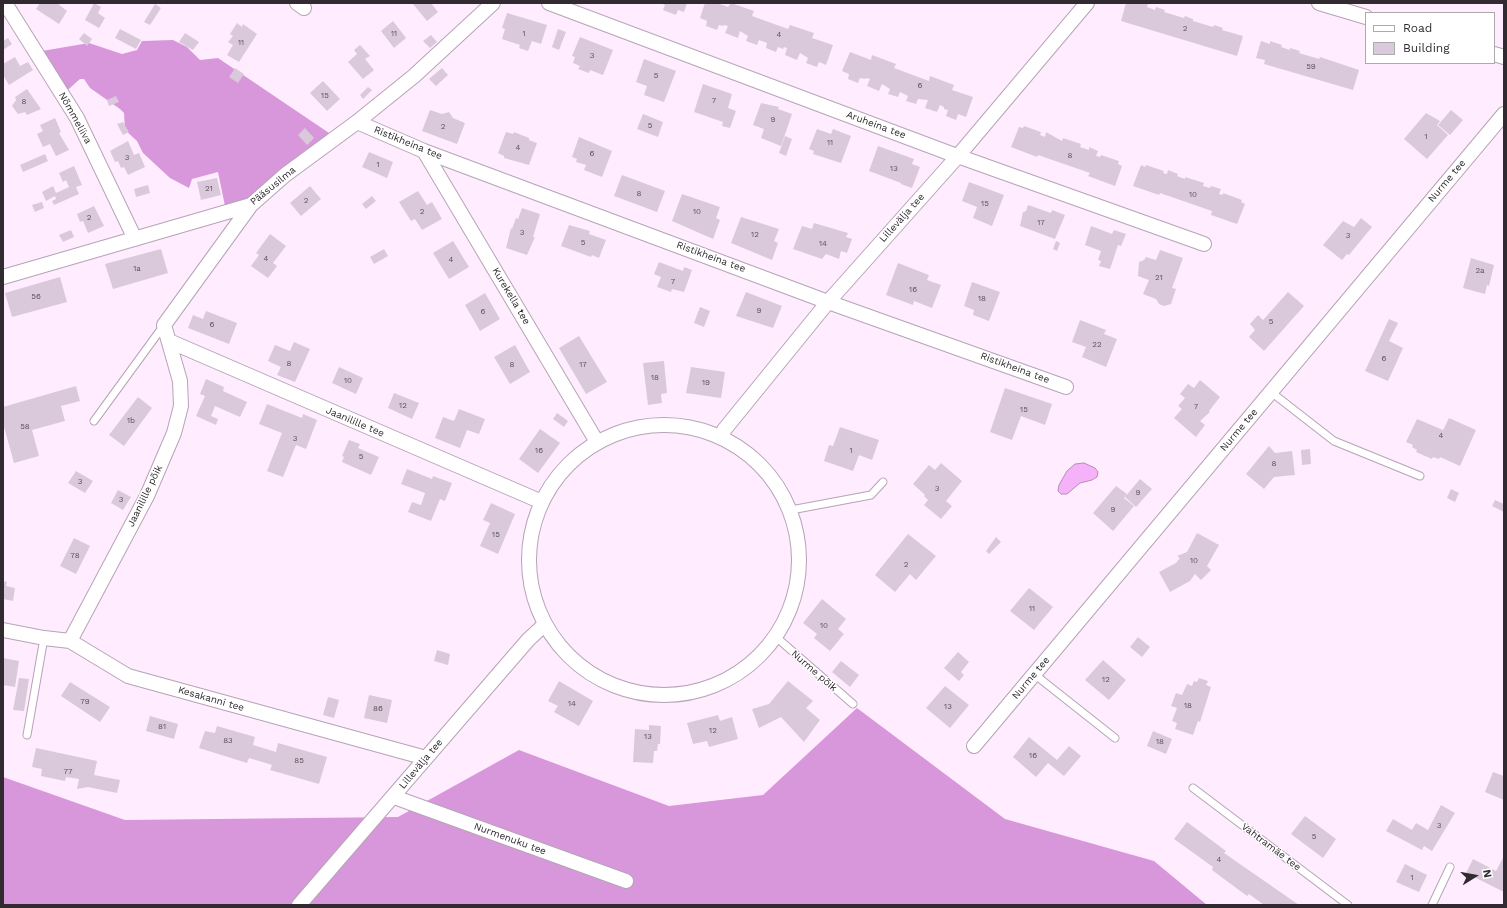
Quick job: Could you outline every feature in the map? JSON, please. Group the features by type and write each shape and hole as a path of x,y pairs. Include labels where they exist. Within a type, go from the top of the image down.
{"street":[{"name":"Nõmmeliiva","path":"5,3 77,118 135,239"},
{"name":"Pääsusilma","path":"3,277 251,205 285,175 357,122 414,76 493,3"},
{"name":"Aruheina tee","path":"549,3 958,156 1204,244"},
{"name":"Lillevälja tee","path":"722,437 724,430 828,302 958,156 1087,3"},
{"path":"1319,3 1365,17"},
{"name":"Nurme tee","path":"974,746 1504,114"},
{"name":"Ristikheina tee","path":"357,122 424,151 828,302 1066,387"},
{"name":"Kurekella tee","path":"424,151 597,442"},
{"path":"164,325 251,205"},
{"name":"Jaanilille põik","path":"70,641 147,496 174,433 181,406 180,380 164,325"},
{"name":"Jaanilille tee","path":"169,342 542,502"},
{"path":"659,424 680,425 702,429 722,437 744,450 763,467 779,487 791,510 798,536 800,562 798,582 789,614 776,637 759,657 739,673 723,682 692,693 667,696 635,692 617,687 594,676 573,660 544,625 532,591 529,561 532,531 542,502 552,484 580,453 597,442 630,429 659,424"},
{"name":"Lillevälja tee","path":"299,905 394,797 528,640 544,625"},
{"name":"Kesakanni tee","path":"3,630 44,638 70,641 128,676 426,758"},
{"name":"Nurmenuku tee","path":"394,797 626,881"}],"lane":[{"path":"94,421 164,325"},
{"path":"1270,392 1334,441 1420,476"},
{"path":"791,510 871,495 883,482"},
{"name":"Nurme põik","path":"776,637 853,704"},
{"path":"27,735 44,638"},
{"path":"1034,674 1115,738"},
{"name":"Vahtramäe tee","path":"1193,788 1348,905"},
{"path":"1432,905 1450,867"}],"shaded area":[{"path":"173,40 187,47 200,60 218,58 332,135 284,173 246,200 225,206 218,172 192,179 189,188 170,178 143,153 137,141 125,130 124,113 120,109 90,88 84,79 80,79 61,96 36,52 89,43 122,54 137,50 142,41"},
{"path":"1084,463 1095,468 1098,472 1097,477 1080,483 1067,494 1061,494 1058,491 1059,485 1067,471 1075,464"},
{"path":"857,708 1005,819 1154,861 1207,905 3,905 3,777 125,820 398,817 519,750 669,806 763,795"}],"building":[{"path":"40,3 57,3 67,11 59,24 36,9"},
{"path":"94,3 101,7 98,13 105,18 99,28 85,20"},
{"path":"431,3 438,12 427,21 413,4"},
{"path":"660,3 687,3 684,12 678,10 676,15 663,10 665,5"},
{"path":"705,3 717,3 728,7 731,3 754,11 752,16 788,29 790,25 814,33 812,38 833,45 826,65 819,62 817,67 806,63 808,58 800,53 797,60 785,55 787,48 784,47 783,49 778,47 776,52 766,48 767,43 759,40 757,45 746,41 748,36 740,31 738,38 725,33 728,26 719,25 717,30 706,26 707,21 700,18"},
{"path":"1126,3 1148,4 1147,7 1155,10 1156,7 1165,10 1164,12 1184,18 1185,16 1193,19 1193,21 1213,27 1214,25 1223,28 1222,30 1243,36 1237,56 1121,21"},
{"path":"155,4 161,8 150,25 144,22"},
{"path":"507,13 547,25 541,44 532,41 528,51 519,48 520,45 502,39 505,29 502,28"},
{"path":"393,21 406,38 394,48 381,31"},
{"path":"237,23 242,27 243,24 257,34 239,62 227,55 233,45 228,42 233,36 230,34"},
{"path":"120,29 141,40 136,49 115,38"},
{"path":"558,29 566,32 559,50 552,47"},
{"path":"84,33 92,39 87,46 79,39"},
{"path":"185,33 199,42 193,50 179,42"},
{"path":"431,35 437,42 430,48 423,41"},
{"path":"580,37 613,50 603,75 590,70 589,73 578,69 580,66 573,63 575,57 572,56"},
{"path":"8,38 12,44 3,50 3,41"},
{"path":"1261,41 1270,44 1270,41 1282,45 1281,47 1290,50 1290,48 1300,51 1299,53 1319,59 1320,57 1359,70 1353,90 1264,64 1265,60 1256,58"},
{"path":"360,45 370,56 365,59 374,70 363,79 348,62 357,54 354,50"},
{"path":"850,52 871,60 872,55 896,64 894,68 929,81 930,76 954,85 952,90 973,97 966,117 958,114 956,120 946,116 948,110 944,109 944,107 940,105 937,112 925,108 928,100 918,99 916,104 906,101 908,96 900,92 898,97 888,94 890,89 882,84 879,91 867,86 870,79 860,78 858,83 848,79 849,74 842,71"},
{"path":"15,57 20,66 28,62 33,70 9,85 3,75 3,64"},
{"path":"644,59 676,71 664,102 644,95 647,86 636,82"},
{"path":"235,68 244,74 238,83 229,77"},
{"path":"442,68 448,75 436,86 429,79"},
{"path":"323,81 340,99 327,111 310,93"},
{"path":"703,84 732,94 728,108 736,111 730,128 722,126 723,122 694,112"},
{"path":"368,87 372,90 363,99 360,95"},
{"path":"27,89 41,109 27,115 25,112 18,114 12,106 16,100 15,97"},
{"path":"116,96 119,102 109,106 107,100"},
{"path":"761,103 779,107 778,109 792,114 781,146 761,138 764,129 753,125"},
{"path":"430,110 442,114 449,112 453,118 465,123 457,144 422,131"},
{"path":"1451,110 1463,120 1450,135 1438,125"},
{"path":"1426,113 1440,121 1437,125 1448,135 1427,159 1404,139"},
{"path":"643,114 663,122 658,137 637,129"},
{"path":"55,118 61,132 59,133 69,150 56,156 50,144 43,147 37,134 43,131 40,125"},
{"path":"123,122 129,132 123,135 117,124"},
{"path":"1024,126 1041,132 1040,135 1045,137 1046,132 1062,141 1063,138 1081,144 1080,147 1089,150 1089,147 1098,151 1096,156 1100,157 1101,155 1119,161 1118,164 1122,166 1115,186 1088,176 1090,173 1038,155 1037,157 1011,147 1019,127 1023,128"},
{"path":"305,128 314,138 307,145 298,135"},
{"path":"817,129 831,134 833,129 851,136 841,163 813,154 814,151 809,149"},
{"path":"506,132 513,134 514,132 537,143 529,165 504,158 504,156 498,153"},
{"path":"785,136 792,139 786,156 779,153"},
{"path":"579,137 612,151 602,177 584,170 586,165 576,162 577,159 572,157"},
{"path":"128,141 134,155 139,153 145,167 128,175 124,167 121,168 118,161 115,162 110,151"},
{"path":"878,146 914,159 912,164 920,167 912,188 869,171"},
{"path":"369,152 393,162 387,178 362,167"},
{"path":"45,154 48,161 23,172 20,165"},
{"path":"1141,165 1145,167 1146,165 1164,171 1163,173 1167,174 1168,170 1185,179 1185,177 1204,183 1203,186 1210,188 1211,186 1221,189 1219,194 1223,195 1223,193 1242,200 1241,202 1245,204 1237,224 1211,215 1212,211 1160,193 1159,195 1133,186"},
{"path":"74,166 82,185 76,187 79,194 54,205 52,201 56,199 55,196 46,201 42,192 53,186 56,193 69,187 66,180 63,182 59,173"},
{"path":"622,175 665,191 657,212 614,196"},
{"path":"217,178 221,195 201,200 197,182"},
{"path":"969,182 1004,195 992,226 973,218 977,207 962,201"},
{"path":"148,185 150,193 136,197 134,189"},
{"path":"310,186 321,199 301,216 290,203"},
{"path":"418,191 427,205 432,202 442,219 422,230 415,219 411,221 399,202"},
{"path":"682,194 720,207 716,218 720,220 713,239 672,221"},
{"path":"372,196 376,201 366,209 362,204"},
{"path":"42,202 44,208 35,212 32,205"},
{"path":"1028,205 1051,213 1052,210 1065,215 1055,239 1020,226 1023,212 1026,211"},
{"path":"94,206 104,226 88,233 83,221 80,222 77,214"},
{"path":"522,208 540,214 533,237 535,237 527,255 506,248 511,228 512,229 516,218 518,219"},
{"path":"741,217 779,229 774,241 778,243 772,260 731,243"},
{"path":"1361,218 1372,227 1349,255 1347,254 1342,260 1323,245 1343,221 1354,227"},
{"path":"814,223 848,233 846,237 852,239 847,253 841,251 839,259 826,254 822,259 793,249 802,226 812,229"},
{"path":"569,225 590,231 589,234 606,240 599,258 592,255 591,257 561,246"},
{"path":"1091,226 1112,234 1114,230 1126,234 1121,246 1118,245 1110,269 1099,266 1101,261 1098,260 1101,251 1085,245"},
{"path":"71,230 74,237 63,242 59,235"},
{"path":"270,234 286,246 273,263 277,266 268,278 251,266 259,255 256,253"},
{"path":"453,241 469,267 449,279 433,253"},
{"path":"1056,241 1060,243 1057,251 1053,249"},
{"path":"161,249 168,273 113,289 105,264"},
{"path":"384,249 388,256 374,264 370,257"},
{"path":"1160,250 1183,258 1172,288 1176,289 1171,304 1164,306 1159,304 1156,299 1143,294 1149,280 1138,276 1139,262 1144,260 1146,257 1156,260"},
{"path":"1471,258 1494,265 1489,286 1487,285 1485,294 1463,288"},
{"path":"659,262 683,271 684,267 692,270 684,292 672,289 671,292 657,287 661,277 654,274"},
{"path":"898,263 929,275 927,280 941,285 932,308 914,301 913,305 886,295"},
{"path":"60,277 67,302 12,317 5,293"},
{"path":"972,282 1000,292 989,321 973,315 974,310 964,306"},
{"path":"746,292 782,306 773,328 736,316"},
{"path":"1288,292 1304,306 1264,351 1249,337 1255,330 1250,324 1258,315 1263,320"},
{"path":"485,293 500,319 480,331 465,305"},
{"path":"700,307 710,311 704,327 694,323"},
{"path":"206,311 237,323 229,344 188,328 193,315 203,319"},
{"path":"1389,319 1398,323 1389,341 1403,348 1388,381 1365,371"},
{"path":"1080,320 1106,330 1104,334 1117,339 1106,367 1082,357 1086,347 1072,342"},
{"path":"579,336 607,382 586,394 559,348"},
{"path":"294,342 310,349 295,382 277,375 281,367 268,361 275,345 290,351"},
{"path":"515,345 530,372 510,384 494,357"},
{"path":"664,361 667,393 661,394 662,403 648,405 643,363"},
{"path":"339,367 363,378 356,394 332,383"},
{"path":"691,367 725,372 721,398 686,393"},
{"path":"206,379 224,387 223,391 247,402 240,417 215,406 211,416 218,419 216,425 196,416 205,396 200,394"},
{"path":"1200,380 1220,397 1209,411 1210,412 1200,421 1205,425 1196,437 1174,418 1182,409 1178,406 1185,398 1180,394 1188,384 1194,388"},
{"path":"76,386 80,401 61,406 65,421 32,430 39,456 14,463 3,423 3,407"},
{"path":"1005,388 1052,404 1045,425 1021,416 1012,440 990,432"},
{"path":"394,393 419,403 412,419 388,408"},
{"path":"138,397 152,408 124,446 109,435"},
{"path":"267,404 302,418 303,414 317,420 306,449 296,445 283,477 267,471 282,433 259,424"},
{"path":"459,409 485,419 479,434 467,430 460,448 435,438 443,417 454,421"},
{"path":"557,413 568,421 564,427 553,419"},
{"path":"1449,418 1476,430 1460,466 1440,457 1439,459 1433,457 1432,459 1416,452 1417,450 1412,447 1413,445 1406,442 1417,419 1443,430"},
{"path":"840,427 879,440 872,460 859,455 853,471 824,461 829,445 833,446"},
{"path":"540,429 560,443 538,473 519,459"},
{"path":"349,440 360,444 358,448 379,457 371,475 342,462 344,457 342,456"},
{"path":"1269,446 1275,453 1292,451 1295,475 1274,477 1264,489 1246,474"},
{"path":"1310,449 1311,464 1302,465 1301,450"},
{"path":"941,463 962,481 946,501 952,506 941,519 924,505 928,500 924,496 925,495 913,484 929,465 935,470"},
{"path":"407,469 432,479 433,476 452,483 445,501 440,499 431,521 408,512 412,502 421,505 425,493 401,484"},
{"path":"76,471 93,481 85,493 68,483"},
{"path":"1140,479 1152,489 1136,507 1125,497"},
{"path":"1116,486 1127,494 1124,498 1134,506 1113,531 1093,513"},
{"path":"1451,489 1459,493 1455,502 1447,498"},
{"path":"118,490 131,497 123,510 111,503"},
{"path":"1495,500 1504,504 1504,512 1492,506"},
{"path":"491,503 515,514 498,554 480,546 490,523 483,520"},
{"path":"1197,533 1219,545 1207,566 1211,570 1201,580 1195,574 1190,581 1170,592 1159,572 1176,563 1180,558 1177,556 1187,552"},
{"path":"908,534 936,556 916,580 910,574 895,592 875,575"},
{"path":"996,537 1001,542 989,554 986,551"},
{"path":"74,538 90,546 76,574 60,566"},
{"path":"3,581 7,582 6,586 15,588 13,601 3,599"},
{"path":"1029,588 1053,607 1034,630 1010,611"},
{"path":"822,599 846,619 838,629 844,634 830,651 814,638 817,634 803,623"},
{"path":"1138,637 1150,647 1142,657 1130,647"},
{"path":"437,650 450,654 448,665 434,661"},
{"path":"958,652 969,662 961,672 964,675 959,681 944,668"},
{"path":"3,658 19,661 15,687 3,685"},
{"path":"1103,660 1126,680 1109,700 1085,680"},
{"path":"841,661 859,675 850,687 832,672"},
{"path":"19,678 29,679 24,711 13,710"},
{"path":"1199,678 1208,681 1206,685 1211,687 1200,722 1198,721 1193,735 1175,729 1177,723 1172,721 1177,708 1171,706 1176,693 1182,695 1187,684 1192,686 1194,681 1197,682"},
{"path":"559,681 593,701 579,726 554,712 558,706 548,701"},
{"path":"788,681 813,701 806,708 820,720 804,742 781,717 759,728 752,709 769,704"},
{"path":"70,682 110,707 100,722 61,696"},
{"path":"945,686 969,705 950,728 926,708"},
{"path":"369,695 392,700 387,723 364,718"},
{"path":"328,697 339,700 334,718 323,715"},
{"path":"718,715 720,721 732,717 738,739 709,747 707,741 693,744 687,723"},
{"path":"150,716 178,724 174,739 146,731"},
{"path":"649,725 661,726 660,744 658,744 657,751 654,751 653,763 633,762 635,729 649,730"},
{"path":"217,726 255,737 253,745 276,752 278,743 327,757 319,784 270,770 272,765 249,758 247,763 199,748 205,731 215,733"},
{"path":"1153,731 1172,739 1166,754 1147,746"},
{"path":"1029,737 1057,760 1069,746 1081,756 1064,776 1048,763 1036,777 1013,757"},
{"path":"36,748 97,761 94,775 120,780 117,793 88,787 77,789 79,779 66,777 65,781 41,776 42,769 32,767"},
{"path":"1493,772 1504,776 1504,800 1485,792"},
{"path":"1441,805 1455,813 1432,851 1424,846 1422,850 1386,831 1393,819 1412,830 1416,823 1428,830"},
{"path":"1305,816 1336,839 1323,858 1291,834"},
{"path":"1187,822 1226,851 1224,853 1299,905 1264,905 1249,894 1247,896 1212,870 1213,867 1174,839"},
{"path":"1504,856 1504,892 1466,873 1473,859 1496,871"},
{"path":"1405,864 1427,875 1419,892 1396,882"}]}
